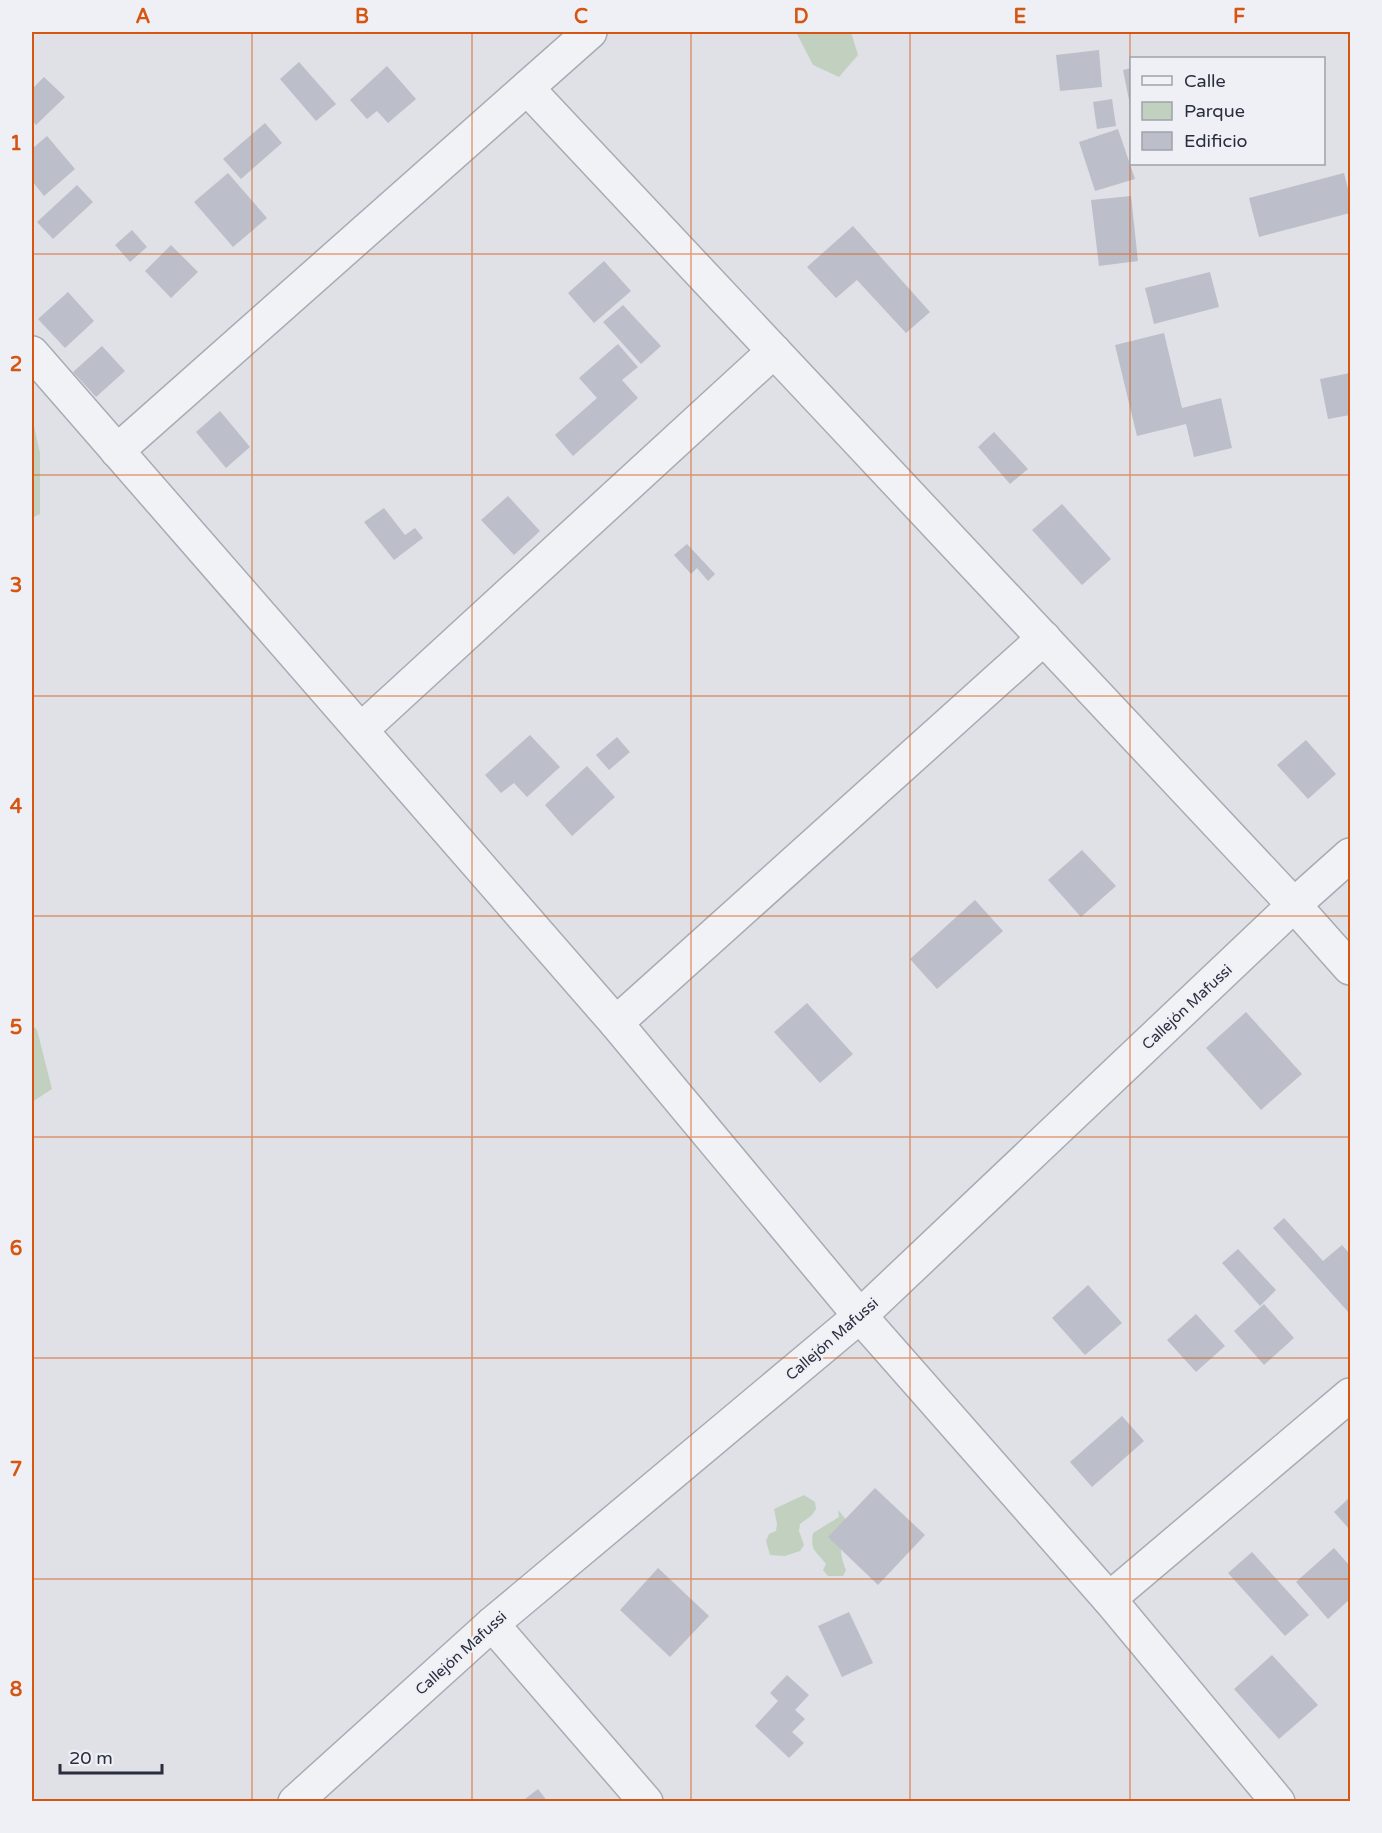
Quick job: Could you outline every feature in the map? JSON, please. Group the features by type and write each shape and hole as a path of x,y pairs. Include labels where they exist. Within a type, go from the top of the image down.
{"street":[{"path":"117,451 590,32"},
{"path":"527,88 1294,905 1350,969"},
{"path":"361,730 774,351"},
{"path":"32,353 616,1023 860,1316 1109,1599 1278,1802"},
{"path":"616,1023 1044,638"},
{"name":"Callejón Mafussi","path":"295,1802 492,1624 860,1316 1294,905 1350,855"},
{"path":"1109,1599 1350,1395"},
{"path":"492,1624 646,1802"}],"green space":[{"path":"796,32 851,32 858,55 839,77 813,65"},
{"path":"32,417 40,453 40,514 32,518"},
{"path":"32,1025 37,1030 52,1089 32,1102"},
{"path":"804,1495 815,1502 816,1509 800,1524 799,1531 804,1545 800,1551 785,1556 770,1555 766,1541 769,1534 776,1531 774,1509"},
{"path":"838,1510 850,1524 841,1551 846,1570 843,1576 828,1576 823,1570 826,1564 813,1547 812,1539 813,1533 839,1517"}],"building":[{"path":"1099,50 1102,87 1060,91 1056,55"},
{"path":"299,62 336,104 316,121 280,79"},
{"path":"387,66 416,99 388,123 377,111 367,119 350,100"},
{"path":"1130,68 1130,105 1123,70"},
{"path":"44,77 65,97 36,125 32,120 32,89"},
{"path":"1112,99 1116,126 1097,129 1093,102"},
{"path":"265,123 282,143 241,179 223,159"},
{"path":"1118,129 1135,179 1095,191 1079,142"},
{"path":"47,136 75,169 44,196 32,181 32,149"},
{"path":"228,173 267,218 233,247 194,202"},
{"path":"1344,173 1350,197 1350,213 1259,237 1249,198"},
{"path":"77,185 93,202 53,239 37,222"},
{"path":"1131,196 1138,261 1099,266 1091,200"},
{"path":"853,226 930,312 906,333 857,280 836,298 807,267"},
{"path":"132,230 147,247 130,262 115,245"},
{"path":"171,245 198,272 171,298 145,271"},
{"path":"604,261 631,291 594,323 568,293"},
{"path":"1210,272 1219,307 1154,324 1145,288"},
{"path":"68,292 94,321 65,348 38,319"},
{"path":"623,305 661,346 641,364 603,322"},
{"path":"1164,333 1182,408 1221,398 1232,448 1194,457 1186,424 1137,436 1115,345"},
{"path":"618,344 638,367 622,380 638,398 573,456 555,435 597,398 579,378"},
{"path":"102,346 125,371 96,397 73,372"},
{"path":"1350,373 1350,415 1328,419 1320,379"},
{"path":"220,411 250,447 226,468 196,432"},
{"path":"994,432 1028,469 1010,484 978,447"},
{"path":"508,496 540,531 514,555 481,520"},
{"path":"1062,504 1111,559 1082,585 1032,530"},
{"path":"384,508 405,535 415,528 423,538 394,560 364,522"},
{"path":"687,544 715,574 708,581 697,568 691,574 674,555"},
{"path":"530,735 560,767 527,797 514,783 501,793 485,775"},
{"path":"617,737 630,752 609,770 596,755"},
{"path":"1306,740 1336,774 1308,799 1277,765"},
{"path":"587,766 615,797 572,836 545,805"},
{"path":"1082,850 1116,886 1081,917 1048,880"},
{"path":"975,900 1003,931 937,989 910,959"},
{"path":"807,1003 853,1054 820,1083 774,1032"},
{"path":"1246,1012 1302,1074 1261,1110 1206,1048"},
{"path":"1284,1218 1323,1261 1342,1245 1350,1254 1350,1314 1273,1228"},
{"path":"1238,1249 1276,1290 1260,1306 1222,1263"},
{"path":"1088,1285 1122,1323 1085,1355 1052,1318"},
{"path":"1264,1304 1294,1338 1264,1365 1234,1331"},
{"path":"1196,1314 1225,1346 1196,1372 1167,1340"},
{"path":"1122,1416 1144,1441 1092,1487 1070,1462"},
{"path":"875,1488 925,1535 878,1585 828,1537"},
{"path":"1350,1497 1350,1530 1334,1512"},
{"path":"1334,1548 1350,1566 1350,1599 1328,1619 1296,1582"},
{"path":"1252,1552 1309,1615 1285,1636 1228,1573"},
{"path":"658,1568 709,1616 670,1657 620,1610"},
{"path":"849,1612 873,1663 842,1677 818,1626"},
{"path":"1272,1655 1318,1705 1279,1739 1234,1689"},
{"path":"787,1675 809,1695 795,1710 805,1719 792,1732 804,1743 789,1758 755,1726 778,1701 770,1693"},
{"path":"538,1789 548,1802 521,1802"}]}
